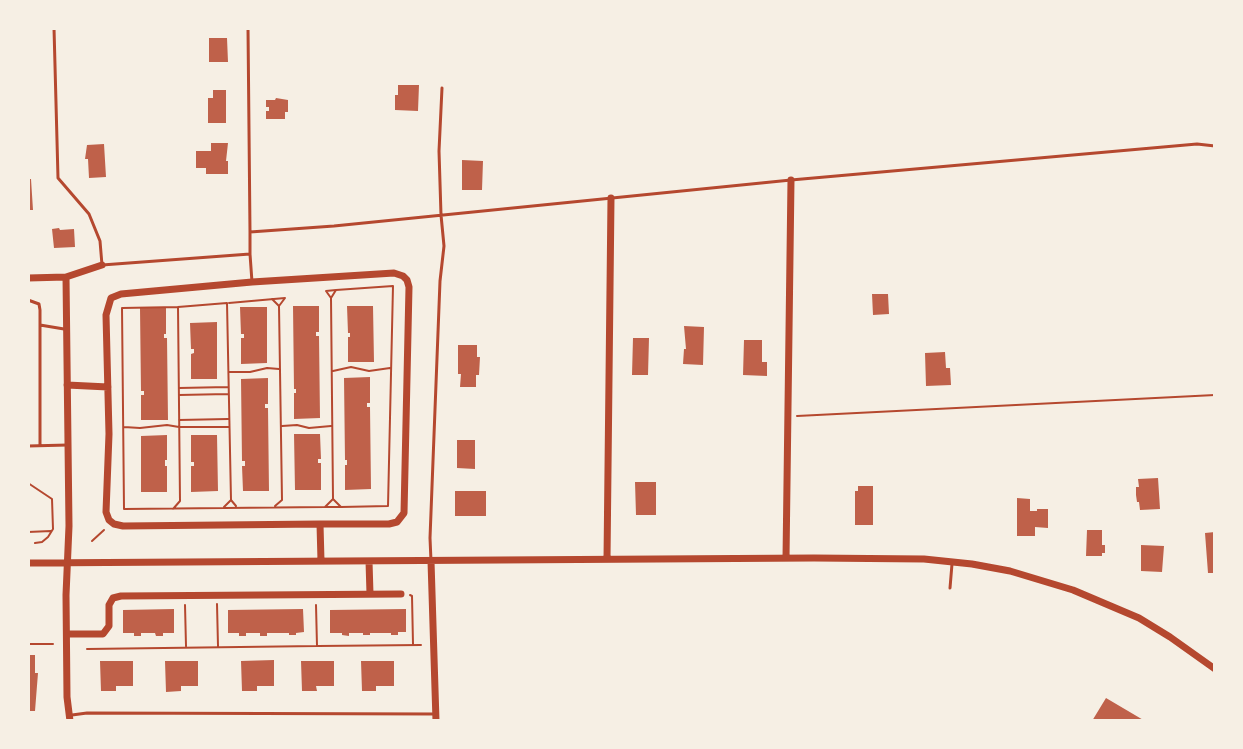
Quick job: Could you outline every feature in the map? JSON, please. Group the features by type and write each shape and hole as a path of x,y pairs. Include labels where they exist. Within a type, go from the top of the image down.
{"street":[{"path":"786,558 791,180"},
{"path":"607,559 611,198"},
{"path":"28,278 66,277 102,265"},
{"path":"394,273 407,280 404,513 397,522 123,526 114,524 106,512 109,434 106,315 111,298 121,294 252,282 394,273"},
{"path":"66,277 69,718"},
{"path":"67,385 108,387"},
{"path":"320,524 321,561"},
{"path":"28,563 786,558 952,561 1035,577 1095,598 1139,618 1215,669"},
{"path":"369,561 370,594"},
{"path":"431,561 436,717"},
{"path":"67,634 103,634 108,631 109,605 113,598 121,596 401,594"}],"lane":[{"path":"54,28 58,178 89,214 100,241 102,265 250,254"},
{"path":"248,28 252,282"},
{"path":"431,561 440,281 444,246 439,151 442,88"},
{"path":"250,232 791,180 1197,144 1215,146"},
{"path":"28,300 39,304 40,445"},
{"path":"40,325 67,329"},
{"path":"28,446 68,445"},
{"path":"950,588 952,561"},
{"path":"69,718 87,713 436,717"}],"path":[{"path":"289,507 282,500 279,306 285,298 178,307 122,308 124,509 388,506 393,286 326,291 331,298"},
{"path":"336,290 331,298 333,499 341,507"},
{"path":"272,299 279,306"},
{"path":"227,303 231,500 238,508"},
{"path":"173,509 180,501 178,307"},
{"path":"331,371 351,367 369,371 391,368"},
{"path":"229,372 280,369"},
{"path":"179,388 229,387"},
{"path":"179,395 229,394"},
{"path":"788,416 1215,395"},
{"path":"179,420 229,419"},
{"path":"281,426 332,426"},
{"path":"124,427 229,427"},
{"path":"28,483 52,499 51,531 42,542 35,543"},
{"path":"325,507 333,499"},
{"path":"223,508 231,500"},
{"path":"275,507 282,500"},
{"path":"180,501 188,508"},
{"path":"28,532 51,531"},
{"path":"316,594 317,646"},
{"path":"401,594 412,596 413,645"},
{"path":"185,595 186,648"},
{"path":"217,595 218,647"},
{"path":"28,644 53,644"},
{"path":"87,649 421,645"}],"building":[{"path":"209,38 227,38 228,62 209,62"},
{"path":"398,85 419,85 418,111 395,110"},
{"path":"213,90 226,90 226,123 208,123 208,98 213,98"},
{"path":"266,100 288,100 285,119 266,119 269,107 266,107"},
{"path":"211,143 228,143 228,174 206,174 206,168 196,168 196,151 211,151"},
{"path":"104,144 106,177 89,178 88,159 85,159 87,145"},
{"path":"462,160 483,161 482,190 462,190"},
{"path":"28,179 31,179 33,210 28,210"},
{"path":"52,229 74,229 75,247 54,248"},
{"path":"872,294 888,294 889,314 873,315"},
{"path":"293,306 319,306 319,332 316,336 319,336 320,418 294,419"},
{"path":"347,306 373,306 374,362 348,362 350,333"},
{"path":"240,307 267,307 267,363 241,364 241,338 244,334 241,334"},
{"path":"140,308 166,308 164,338 167,338 168,420 141,420 141,395 144,391 141,391"},
{"path":"217,322 217,379 191,379 191,354 194,349 191,349 190,323"},
{"path":"684,326 704,327 703,365 683,364 686,349"},
{"path":"633,338 649,338 648,375 632,375"},
{"path":"744,340 762,340 762,362 767,362 767,376 743,375"},
{"path":"458,345 477,345 477,357 480,357 476,387 460,387"},
{"path":"945,352 951,385 926,386 925,353"},
{"path":"370,377 370,403 367,407 370,407 371,489 345,490 344,378"},
{"path":"268,378 268,404 265,408 268,408 269,491 243,491 242,466 245,466 245,461 242,461 241,379"},
{"path":"294,434 320,434 321,459 318,463 321,463 321,490 295,490"},
{"path":"167,435 167,492 141,492 141,436"},
{"path":"191,435 217,435 218,491 191,492 191,466 194,462 191,462"},
{"path":"457,440 475,440 475,469 457,468"},
{"path":"1158,478 1160,509 1140,510 1136,495 1138,479"},
{"path":"635,482 656,482 656,515 636,515"},
{"path":"858,486 873,486 873,525 855,525 855,491 858,491"},
{"path":"455,491 486,491 486,516 455,516"},
{"path":"1017,498 1030,499 1030,511 1048,509 1048,528 1035,527 1035,536 1017,536"},
{"path":"1087,530 1102,530 1105,553 1102,556 1086,556"},
{"path":"1215,532 1215,573 1208,573 1205,533"},
{"path":"1141,545 1164,546 1162,572 1141,571"},
{"path":"174,609 174,633 156,636 155,633 141,633 141,636 134,636 134,633 123,633 123,610"},
{"path":"303,609 304,632 296,635 267,633 267,636 260,636 260,633 246,633 246,636 239,636 239,633 228,633 228,610"},
{"path":"406,609 406,632 398,632 398,635 349,633 349,636 330,633 330,610"},
{"path":"28,655 35,655 35,673 38,673 35,711 28,711"},
{"path":"274,660 274,686 257,686 257,691 242,691 241,661"},
{"path":"100,661 133,661 133,686 116,686 116,691 101,691"},
{"path":"165,661 198,661 198,686 181,686 181,691 166,692"},
{"path":"301,661 334,661 334,686 316,686 317,691 302,691"},
{"path":"361,661 394,661 394,686 376,686 376,691 362,691"},
{"path":"1106,698 1145,721 1092,721"}]}
